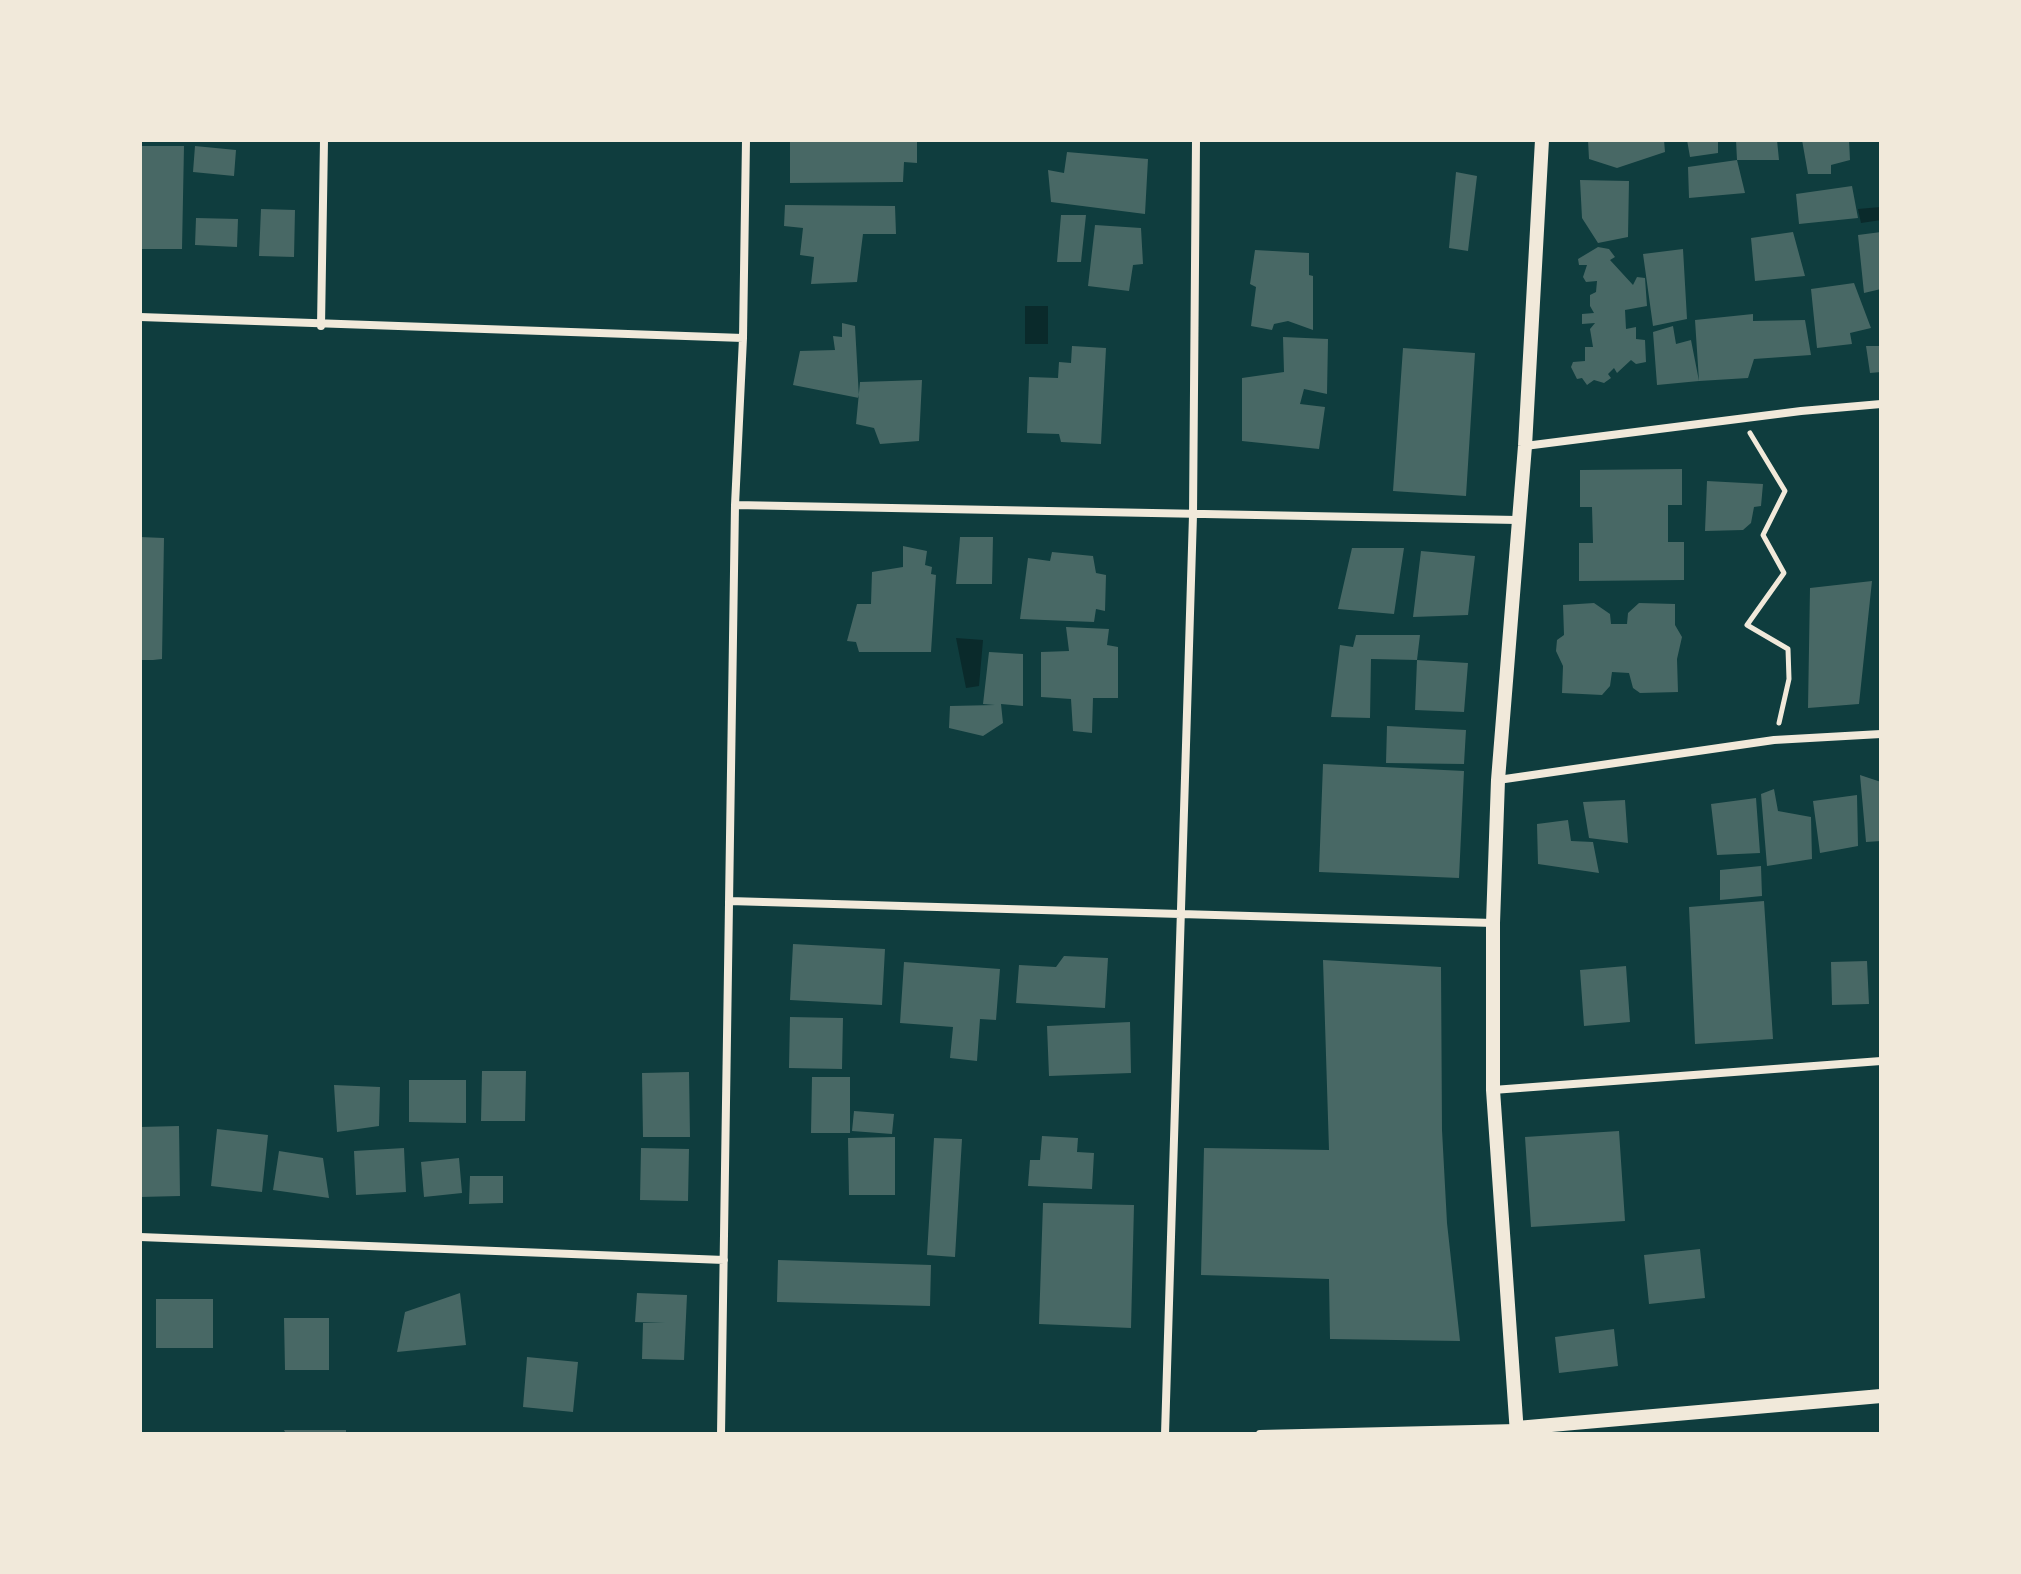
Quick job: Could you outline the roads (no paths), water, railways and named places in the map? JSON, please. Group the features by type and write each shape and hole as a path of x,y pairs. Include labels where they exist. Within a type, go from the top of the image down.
{"street":[{"path":"321,326 324,140"},
{"path":"721,1434 735,505 743,338 746,140"},
{"path":"1165,1434 1193,515 1196,140"},
{"path":"1517,1431 1493,1090 1493,923 1498,780 1525,446 1542,140"},
{"path":"140,317 321,326 743,338"},
{"path":"1525,446 1741,418 1881,404"},
{"path":"735,505 1517,520"},
{"path":"1498,780 1774,740 1881,734"},
{"path":"729,901 1493,923"},
{"path":"1493,1090 1881,1061"},
{"path":"140,1237 724,1260"},
{"path":"1260,1434 1517,1431 1881,1396"}],"water":[{"path":"1881,207 1881,220 1861,223 1858,209"},
{"path":"1025,306 1048,306 1048,344 1025,344"},
{"path":"956,638 983,640 979,686 966,688"}]}
